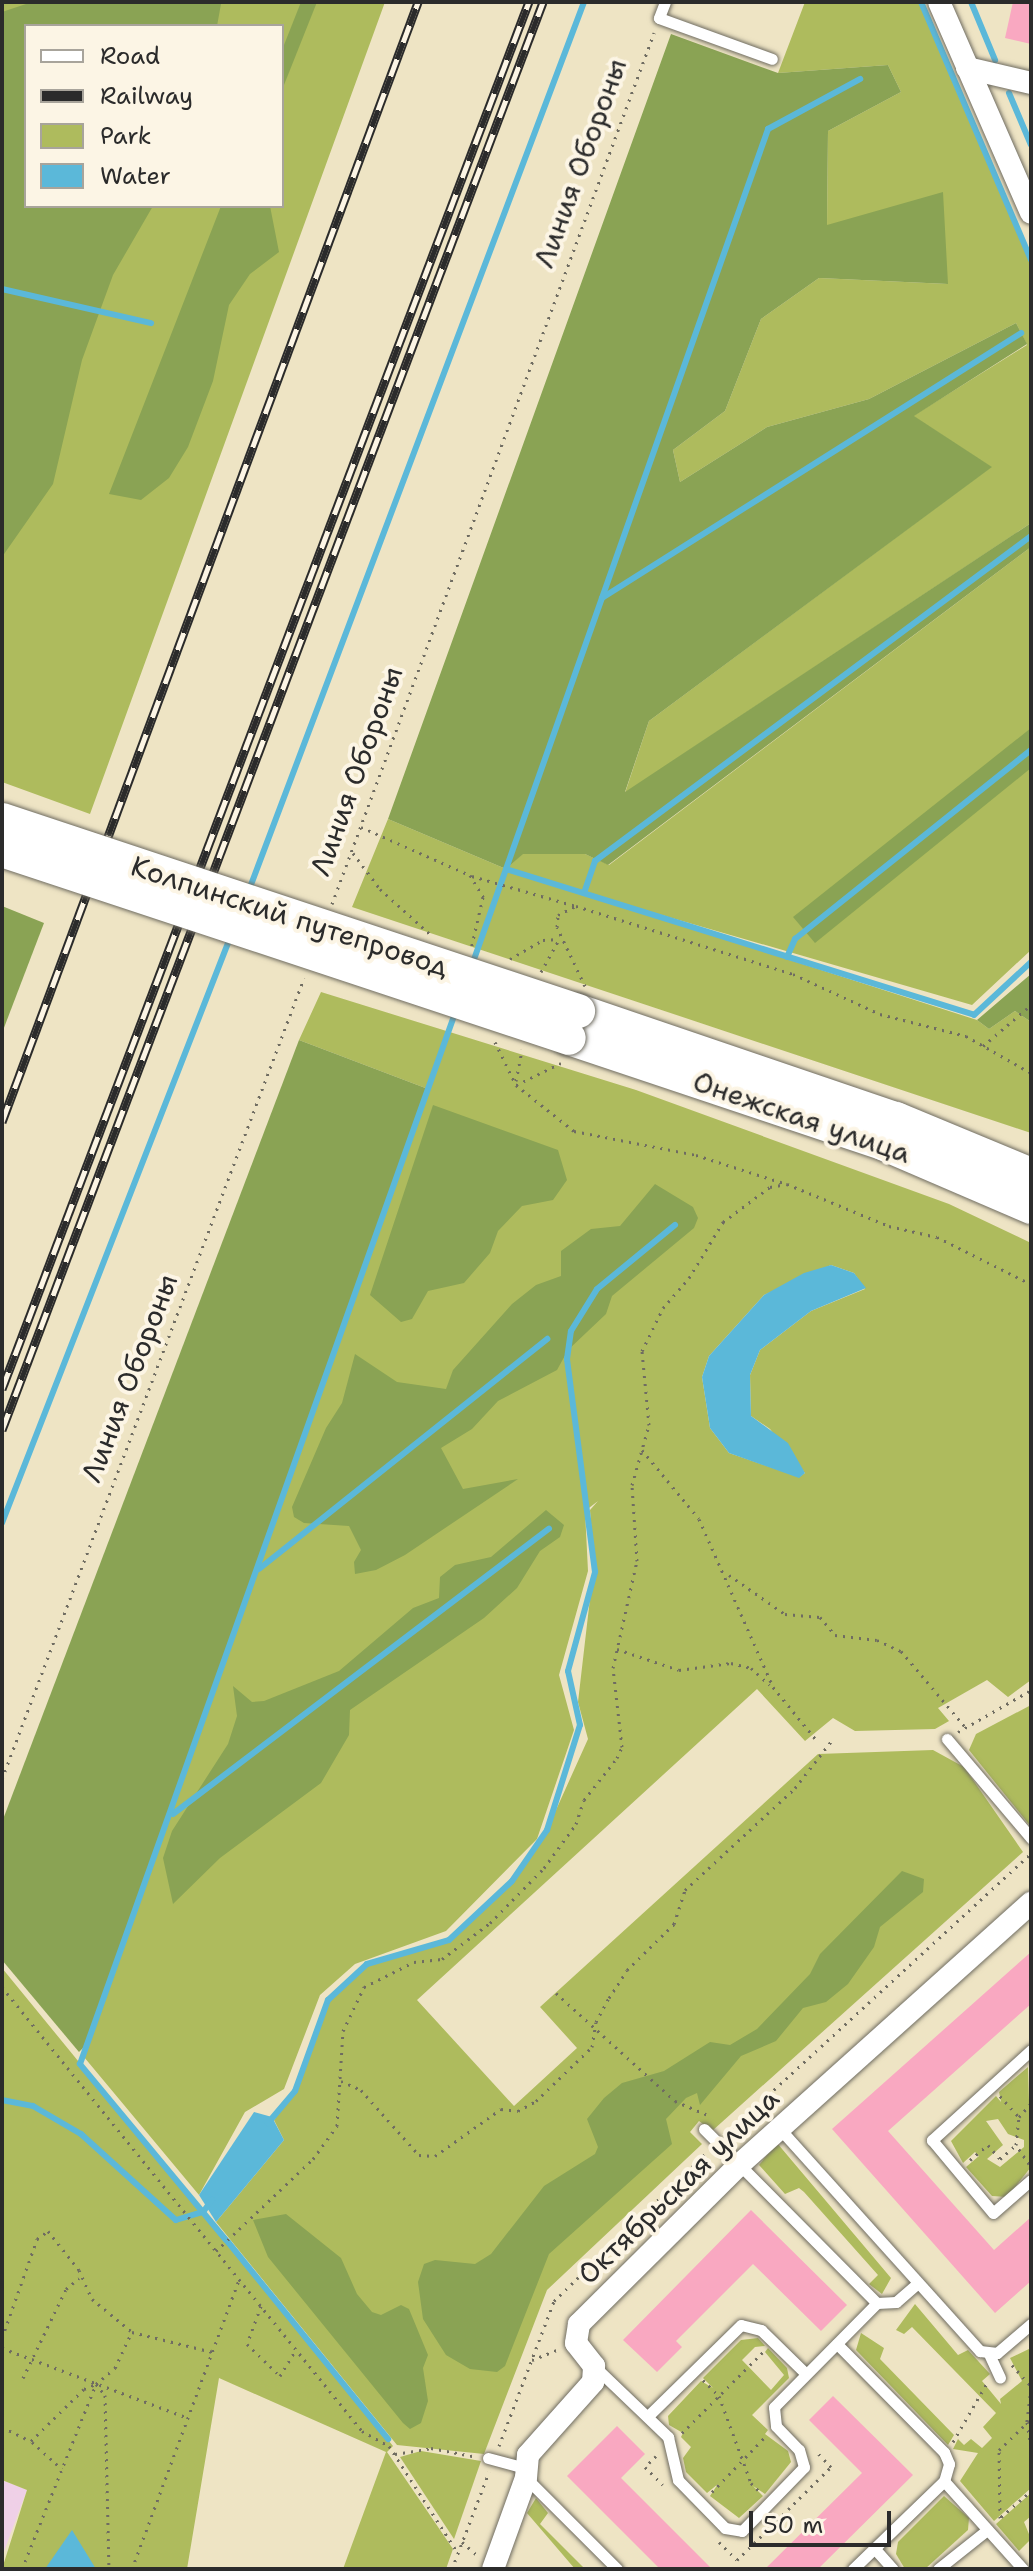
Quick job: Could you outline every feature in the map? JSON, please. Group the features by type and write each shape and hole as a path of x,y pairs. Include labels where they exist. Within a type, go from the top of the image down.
{"main road":[{"name":"Колпинский путепровод","path":"2,820 574,1024"},
{"name":"Колпинский путепровод","path":"2,850 574,1024"},
{"name":"Онежская улица","path":"574,1024 896,1119 1031,1175"},
{"name":"Онежская улица","path":"574,1024 885,1144 1031,1207"}],"street":[{"path":"939,2 1031,213"},
{"path":"967,68 1031,83"},
{"name":"Октябрьская улица","path":"594,2366 576,2343 579,2324 740,2164 1031,1903"},
{"path":"493,2569 534,2444 593,2382 594,2366"}],"lane":[{"path":"665,2 659,18 772,59"},
{"path":"947,1739 1031,1838"},
{"path":"1030,2181 993,2213 932,2140 1031,2050"},
{"path":"708,2124 740,2164 877,2303"},
{"path":"780,2129 973,2344 994,2352"},
{"path":"594,2366 648,2416 672,2444 673,2473 732,2531 750,2526 804,2467 799,2450 776,2426 774,2407 804,2372 877,2303 896,2302 917,2284"},
{"path":"994,2352 1031,2324"},
{"path":"648,2416 741,2325 761,2330 804,2372"},
{"path":"837,2344 944,2452 949,2464 944,2481 853,2569"},
{"path":"994,2352 998,2374"},
{"path":"488,2458 526,2473 617,2569"},
{"path":"944,2481 987,2530 1027,2568"},
{"path":"938,2569 987,2530"},
{"path":"874,2548 893,2569"}],"path":[{"name":"Линия Обороны","path":"331,908 659,18"},
{"path":"361,827 470,875 793,974 880,1014 966,1036 1031,1073"},
{"path":"352,852 380,889 437,942"},
{"path":"467,964 483,897 470,875"},
{"path":"576,906 558,915 557,927 574,1024 561,1063 516,1085 574,1131 696,1155 787,1184 889,1226 937,1237 1031,1284"},
{"name":"Линия Обороны","path":"2,1779 308,968"},
{"path":"983,1046 1031,1005"},
{"path":"216,2251 327,2142 337,2126 343,2031 364,1987 414,1962 442,1959 490,1923 544,1868 576,1824 584,1800 622,1747 613,1668 637,1561 631,1498 649,1425 642,1351 655,1320 732,1213 770,1187 787,1184"},
{"path":"641,1450 699,1519 727,1573 773,1687"},
{"path":"727,1573 785,1614 820,1617 835,1635 877,1640 901,1651 966,1728"},
{"path":"617,1649 679,1670 731,1663 751,1668 773,1687 818,1742"},
{"path":"947,1739 1031,1690"},
{"path":"341,2081 361,2090 419,2155 435,2156 501,2109 518,2111 536,2101 592,2047 596,2022 627,1970 674,1924 685,1890 795,1788 833,1739"},
{"path":"2,1987 362,2431 395,2454 458,2553"},
{"path":"556,1993 595,2033 675,2101 708,2124"},
{"path":"958,2171 988,2145 1000,2159 1016,2145 1019,2117 1031,2103"},
{"path":"718,2127 726,2135"},
{"path":"1016,2145 1030,2161 1024,2176 1030,2181"},
{"path":"2,2338 37,2239 48,2231 79,2270 79,2278 92,2299 132,2332 213,2352"},
{"path":"23,2378 66,2289 79,2278"},
{"path":"132,2569 240,2280"},
{"path":"261,2306 247,2344 280,2376 296,2349"},
{"path":"31,2441 84,2389 96,2384 115,2368 132,2332"},
{"path":"672,2444 773,2342"},
{"path":"2,2348 188,2418"},
{"path":"994,2352 1031,2387 1031,2446"},
{"path":"693,2371 719,2396 751,2483 772,2503"},
{"path":"944,2452 998,2374"},
{"path":"22,2569 96,2384"},
{"path":"96,2384 105,2395 109,2569"},
{"path":"1000,2518 999,2450 1029,2420"},
{"path":"701,2503 776,2426"},
{"path":"2,2427 31,2441 62,2469"},
{"path":"395,2454 431,2448 488,2458"},
{"path":"987,2530 1031,2491"},
{"path":"25,2561 31,2569"}],"shaded area":[{"path":"2,2480 27,2490 2,2557"}],"green space":[{"path":"2,2 385,2 90,814 2,782"},
{"path":"32,2 221,4 217,24 24,24 24,208 152,208 113,275 82,360 53,484 2,557 2,12"},
{"path":"301,2 317,2 284,85 284,45"},
{"path":"805,2 921,2 1031,262 1031,523 625,793 649,721 991,467 913,416 1027,345 1016,323 869,399 767,427 680,482 673,450 725,411 761,319 819,278 948,284 827,226 828,131 901,92 888,65 778,73"},
{"path":"671,34 778,73 888,65 901,92 828,131 827,225 943,192 948,284 819,278 761,319 725,411 673,450 680,482 767,427 869,399 1016,323 1027,344 914,416 992,467 649,721 625,792 1031,523 1031,547 608,865 585,854 523,854 506,869 388,819"},
{"path":"220,208 270,208 279,252 250,274 229,305 213,381 188,447 169,478 141,500 109,494"},
{"path":"1031,547 1031,950 972,1005 541,880 977,1020 989,1029 1015,1011 1031,1022 1031,1133 352,907 388,819 506,869 522,854 585,854 609,865"},
{"path":"1031,728 1031,768 815,943 793,917"},
{"path":"2,906 44,923 2,1033"},
{"path":"1031,974 1031,1022 1015,1011 989,1029 977,1020"},
{"path":"321,992 636,1090 949,1204 1031,1243 1031,1680 1008,1697 987,1680 938,1708 949,1721 935,1729 855,1731 833,1718 805,1741 757,1689 417,2000 514,2106 577,2048 540,2007 818,1754 933,1750 964,1767 1023,1852 712,2131 699,2121 690,2132 702,2144 547,2290 484,2454 397,2445 216,2222 284,2140 274,2120 295,2091 328,2000 367,1964 449,1940 512,1880 547,1830 588,1739 578,1702 594,1564 590,1510 598,1501 585,1511 588,1571 559,1675 574,1730 537,1839 446,1931 355,1964 320,1995 284,2089 245,2112 199,2195 84,2057 428,1089 299,1040","holes":["831,1265 854,1273 865,1289 811,1311 760,1350 750,1375 751,1416 770,1429 805,1473 799,1477 729,1453 710,1428 702,1377 709,1356 764,1295"]},
{"path":"299,1040 428,1089 87,2044 79,2052 2,1960 2,1822"},
{"path":"433,1105 558,1150 567,1180 553,1200 522,1206 498,1231 490,1253 464,1283 428,1291 412,1319 401,1322 370,1295"},
{"path":"655,1184 693,1207 698,1218 694,1228 612,1296 606,1314 568,1350 557,1370 498,1401 472,1429 441,1448 463,1489 518,1479 405,1555 376,1570 355,1574 354,1562 361,1550 349,1526 304,1523 294,1517 292,1507 326,1428 342,1403 355,1354 397,1382 446,1389 453,1370 512,1304 536,1285 561,1276 561,1251 591,1229 620,1226"},
{"path":"546,1510 564,1525 560,1537 540,1551 517,1588 484,1618 350,1710 349,1735 321,1783 220,1858 173,1904 163,1858 172,1831 228,1744 237,1716 233,1686 252,1702 264,1701 339,1671 413,1608 439,1598 440,1577 455,1565 491,1557"},
{"path":"1031,1705 1031,1827 969,1750 976,1734"},
{"path":"902,1871 924,1879 923,1892 880,1927 874,1947 848,1984 826,2002 803,2008 776,2041 741,2056 700,2105 697,2093 686,2098 666,2119 672,2144 549,2254 505,2366 497,2372 470,2369 446,2355 423,2319 418,2282 424,2264 435,2260 475,2264 491,2254 544,2186 595,2154 598,2147 587,2119 604,2098 622,2083 664,2071 710,2042 730,2045 757,2029 810,1974 820,1954"},
{"path":"2,1968 393,2446 387,2452 453,2549 446,2569 343,2569 386,2452 219,2378 187,2569 2,2569 27,2490 2,2480"},
{"path":"1028,2067 1031,2167 1007,2197 992,2196 966,2167 979,2156 975,2152 963,2163 951,2141 996,2096 1001,2102 999,2092","holes":["998,2119 1008,2134 1024,2140 1024,2147 1000,2167 987,2159 1003,2145 986,2121"]},
{"path":"777,2143 891,2278 882,2294 869,2284 878,2275 804,2192 799,2188 785,2194 759,2165"},
{"path":"286,2214 341,2258 357,2294 372,2312 381,2315 401,2305 409,2309 428,2355 423,2368 428,2401 421,2423 410,2429 403,2423 268,2257 253,2220"},
{"path":"915,2304 958,2355 968,2350 990,2374 982,2381 1001,2404 1000,2399 1022,2381 1010,2358 1031,2348 1031,2488 994,2521 960,2481 978,2453 953,2449 958,2439 964,2445 971,2439 982,2448 992,2438 983,2427 996,2413 912,2327 904,2334 896,2330"},
{"path":"861,2333 884,2348 880,2359 954,2435 948,2445 856,2350"},
{"path":"758,2338 765,2346 755,2347 742,2360 771,2390 784,2375 765,2352 768,2348 787,2368 789,2378 752,2415 768,2430 765,2434 788,2451 791,2462 765,2494 753,2486 763,2496 739,2518 710,2496 718,2484 707,2493 686,2472 683,2458 691,2447 681,2437 683,2433 669,2425 668,2416 701,2381 713,2388 703,2378 741,2340"},
{"path":"421,2451 481,2461 454,2539 400,2457"},
{"path":"1031,2493 1031,2516 1024,2522 1031,2539 1019,2551 996,2524"},
{"path":"944,2496 969,2518 968,2530 925,2569 905,2569 896,2554 898,2542"},
{"path":"536,2498 548,2513 540,2524 585,2569 575,2569 527,2513"}],"water":[{"path":"831,1265 854,1273 866,1288 811,1311 760,1350 750,1375 751,1416 788,1443 805,1473 799,1478 729,1453 710,1428 702,1377 709,1356 764,1295 804,1273"},
{"path":"254,2112 272,2117 284,2140 216,2222 199,2195"},
{"path":"72,2530 96,2569 45,2569"}],"building":[{"path":"1013,2 1031,2 1031,44 1005,38"},
{"path":"1031,1952 1031,2004 888,2131 994,2250 1031,2217 1031,2281 995,2313 832,2129"},
{"path":"751,2210 847,2305 821,2331 753,2264 676,2341 682,2347 657,2372 623,2340"},
{"path":"833,2396 913,2475 818,2569 765,2569 862,2473 809,2420"},
{"path":"617,2426 645,2454 621,2478 712,2569 660,2569 567,2476"}],"waterway":[{"path":"249,890 584,2"},
{"path":"921,2 1031,260"},
{"path":"971,2 995,60"},
{"path":"472,965 768,129 860,79"},
{"path":"1009,93 1031,145"},
{"path":"2,289 151,323"},
{"path":"602,598 1021,333"},
{"path":"584,893 595,861 1031,536"},
{"path":"787,957 795,939 1031,750"},
{"path":"506,869 974,1015 1031,962"},
{"path":"2,1523 230,938"},
{"path":"226,2240 80,2064 455,1013"},
{"path":"268,2123 295,2091 328,2000 367,1964 449,1940 512,1881 547,1830 580,1725 568,1671 595,1572 567,1359 571,1331 597,1289 675,1225"},
{"path":"259,1569 547,1339"},
{"path":"173,1814 549,1529"},
{"path":"2,2100 33,2106 81,2134 176,2220 203,2212 212,2200"},
{"path":"228,2242 388,2439"}],"railway":[{"path":"2,1122 418,2"},
{"path":"2,1389 529,2"},
{"path":"2,1430 543,2"}]}
